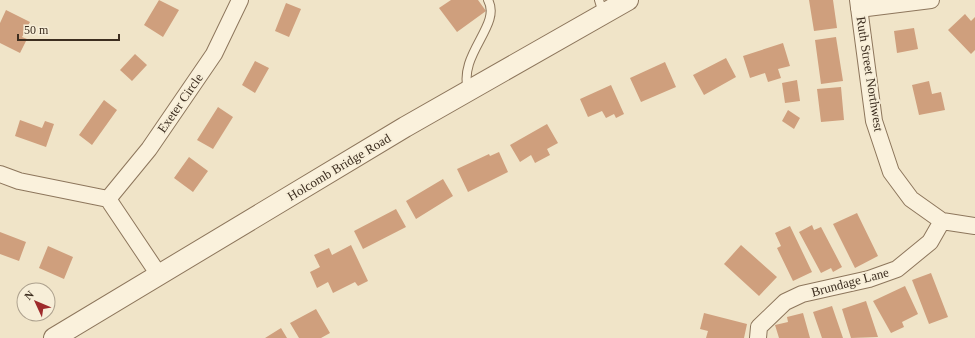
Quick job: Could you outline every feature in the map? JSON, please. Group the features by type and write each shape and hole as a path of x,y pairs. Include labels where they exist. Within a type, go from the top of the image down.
{"street":[{"name":"Exeter Circle","path":"108,199 148,149 214,54 240,0"},
{"name":"Holcomb Bridge Road","path":"54,338 469,90 601,7 628,0"},
{"path":"859,5 931,0"},
{"name":"Ruth Street Northwest","path":"859,5 874,121 891,172 911,199 942,221 969,225"},
{"path":"0,174 19,180 108,199 159,275"},
{"name":"Brundage Lane","path":"758,338 759,327 785,302 802,294 869,279 897,269 930,242 942,221"}],"lane":[{"path":"469,90 466,80 467,64 487,28 490,14 488,0"}],"building":[{"path":"159,0 179,10 163,37 144,25"},
{"path":"451,0 478,0 486,11 457,32 439,8"},
{"path":"809,0 833,0 837,28 814,31"},
{"path":"286,3 301,9 289,37 275,31"},
{"path":"6,10 30,22 22,37 27,39 20,53 0,43 0,23"},
{"path":"965,14 971,21 975,17 975,50 971,54 948,30"},
{"path":"914,28 918,49 897,53 894,31"},
{"path":"836,37 843,81 821,84 815,40"},
{"path":"783,43 790,66 778,69 781,78 768,82 765,73 750,78 743,56"},
{"path":"135,54 147,65 132,81 120,70"},
{"path":"726,58 736,77 704,95 693,75"},
{"path":"255,61 269,68 255,93 242,85"},
{"path":"665,62 676,87 641,102 630,78"},
{"path":"797,80 800,101 785,103 782,83"},
{"path":"929,81 932,94 941,92 945,110 919,115 912,85"},
{"path":"611,85 624,114 616,118 614,114 606,118 602,111 588,117 580,99"},
{"path":"841,87 844,120 821,122 817,89"},
{"path":"104,100 117,110 92,145 79,135"},
{"path":"218,107 233,117 213,149 197,140"},
{"path":"788,110 800,118 794,129 782,121"},
{"path":"20,120 42,128 45,121 54,124 46,147 15,136"},
{"path":"547,124 558,143 547,149 550,155 535,163 531,155 520,162 510,145"},
{"path":"499,152 508,172 468,192 457,169 489,154 490,156"},
{"path":"189,157 208,171 193,192 174,178"},
{"path":"443,179 453,196 416,219 406,201"},
{"path":"396,209 406,227 363,249 354,231"},
{"path":"857,213 878,256 855,268 833,224"},
{"path":"812,225 814,230 821,227 842,267 833,272 831,268 821,273 799,232"},
{"path":"790,226 812,272 793,281 777,248 781,246 775,233"},
{"path":"0,232 26,242 19,261 0,254"},
{"path":"351,245 368,281 358,286 355,282 333,293 328,282 317,288 310,272 320,267 314,255 329,248 332,255"},
{"path":"741,245 777,277 759,296 724,264"},
{"path":"48,246 73,257 64,279 39,268"},
{"path":"931,273 948,317 929,324 912,280"},
{"path":"905,286 918,314 902,322 904,327 891,333 873,301"},
{"path":"866,301 878,337 851,338 842,309"},
{"path":"832,306 843,338 822,338 813,312"},
{"path":"316,309 330,333 321,338 299,338 290,323"},
{"path":"704,313 747,324 744,338 706,338 708,331 700,329"},
{"path":"803,313 810,338 779,338 775,325 788,322 787,317"},
{"path":"281,328 287,338 265,338"}]}
